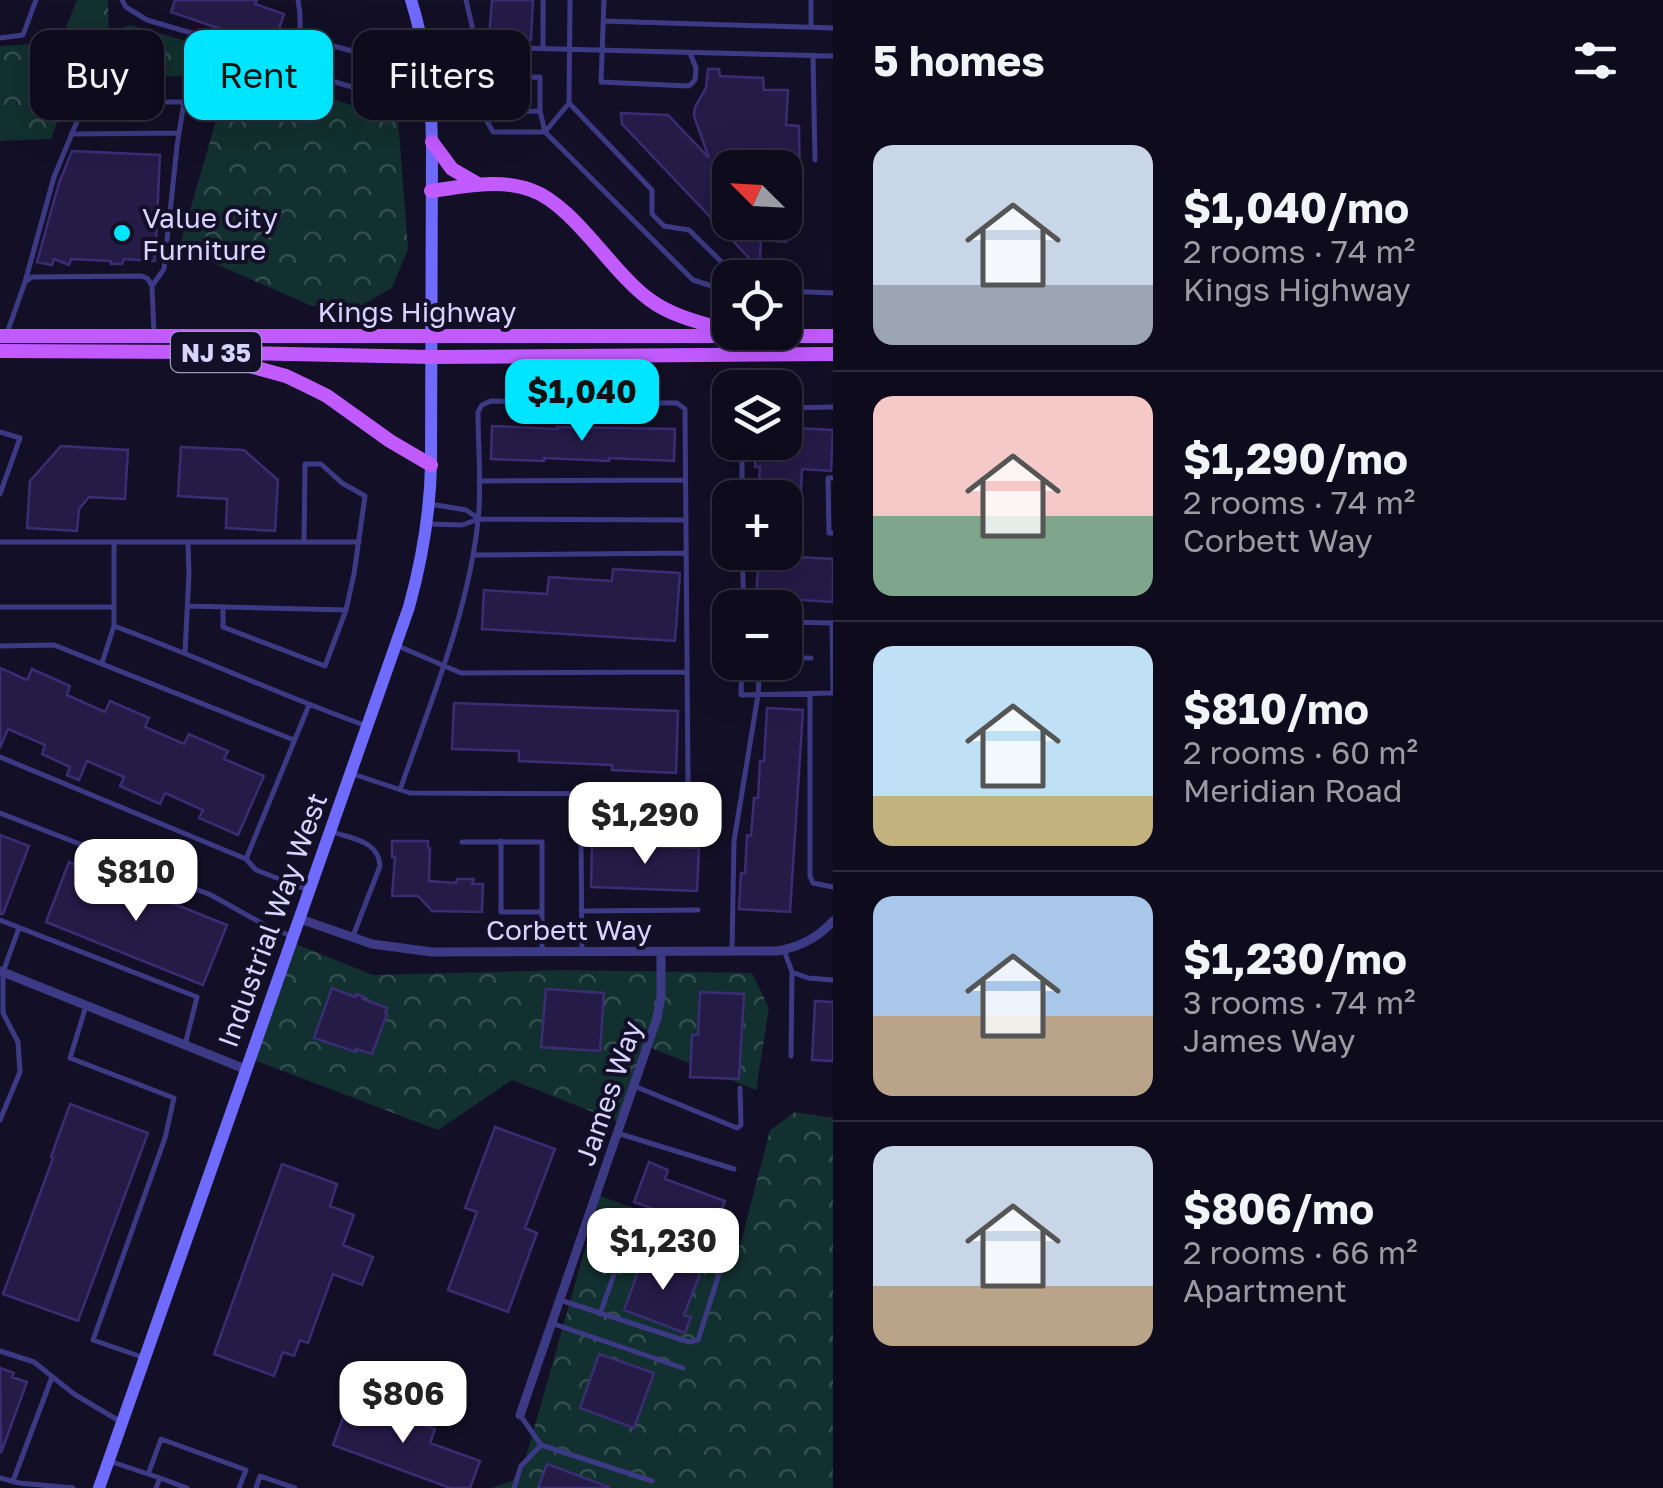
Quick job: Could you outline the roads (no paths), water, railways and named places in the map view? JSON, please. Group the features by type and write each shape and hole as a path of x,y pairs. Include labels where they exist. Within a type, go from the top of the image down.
{"main road":[{"path":"432,142 452,168 478,184"},
{"path":"431,191 478,184 518,186 544,196 652,302 712,326"},
{"name":"Kings Highway","path":"3,336 712,333"},
{"name":"Kings Highway","path":"802,335 833,336"},
{"name":"Kings Highway","path":"0,352 825,354"},
{"path":"200,352 286,376 309,387 431,465"}],"street":[{"name":"Industrial Way West","path":"99,1488 413,591 430,504 432,142 425,51 411,0"},
{"name":"Corbett Way","path":"300,919 352,939 432,952 784,950 815,938 833,921"},
{"name":"James Way","path":"520,1415 660,1007 661,952"},
{"path":"1,972 245,1069"}],"lane":[{"path":"0,38 23,35 36,0"},
{"path":"122,0 147,20 184,31"},
{"path":"298,0 301,30"},
{"path":"466,0 477,47 833,56"},
{"path":"542,49 543,0"},
{"path":"545,132 569,103 570,0"},
{"path":"604,0 601,82 689,86 695,80 696,68 690,52"},
{"path":"811,0 811,27"},
{"path":"603,21 833,28"},
{"path":"333,46 370,56 359,89 333,81"},
{"path":"813,55 815,160"},
{"path":"530,78 540,78 540,111 545,132 692,280 712,286"},
{"path":"3,336 25,282 54,178 84,102 184,102 164,269 152,286"},
{"path":"569,103 652,190 652,214 664,226 689,230 720,260"},
{"path":"530,111 540,111"},
{"path":"486,120 493,132 545,132"},
{"path":"72,134 179,133"},
{"path":"25,282 32,277 142,276 152,286 154,335"},
{"path":"802,292 833,293"},
{"path":"825,354 833,364"},
{"path":"350,773 400,790 410,793 682,791 688,782 685,409 677,403 482,405 478,412 479,518 473,555 456,627 400,790"},
{"path":"802,408 833,407"},
{"path":"0,432 20,438 0,494"},
{"path":"223,608 224,627 325,666 346,610 365,496 342,483 321,464 305,464 304,542"},
{"path":"833,478 828,478 829,532 833,532"},
{"path":"479,481 685,480"},
{"path":"430,504 466,510 479,518"},
{"path":"427,524 462,526 479,518 686,520"},
{"path":"0,542 359,542"},
{"path":"102,664 114,626 114,542"},
{"path":"185,652 188,542"},
{"path":"473,555 686,553"},
{"path":"188,606 346,610"},
{"path":"0,607 114,607"},
{"path":"741,680 741,695 833,692 833,622 802,622"},
{"path":"114,626 366,726"},
{"path":"0,646 54,645 294,740"},
{"path":"395,645 462,673 687,672"},
{"path":"802,658 811,658"},
{"path":"732,951 734,841 759,680"},
{"path":"810,694 810,876 814,883 833,887"},
{"path":"246,858 309,705"},
{"path":"0,757 246,858 256,870 310,890"},
{"path":"0,813 211,895 292,936"},
{"path":"330,831 374,846 379,855 380,866 352,939"},
{"path":"582,950 581,838 688,838"},
{"path":"462,842 542,842 542,950"},
{"path":"501,842 501,912 542,912"},
{"path":"581,911 698,910"},
{"path":"0,920 197,997 185,1046"},
{"path":"1,1117 20,1072 18,1042 2,1014 1,972 19,928"},
{"path":"784,950 792,972 790,1056"},
{"path":"792,972 833,980"},
{"path":"86,1006 70,1058 174,1098 165,1138 93,1340 145,1358"},
{"path":"634,1086 738,1128 740,1088"},
{"path":"617,1134 734,1169"},
{"path":"560,1300 689,1342 698,1340 720,1274 586,1224"},
{"path":"600,1314 627,1238"},
{"path":"552,1324 683,1368"},
{"path":"0,1351 34,1362 74,1394 122,1423"},
{"path":"13,1481 52,1376"},
{"path":"520,1415 541,1446 652,1481"},
{"path":"148,1472 161,1440 246,1470 239,1488"},
{"path":"514,1488 521,1466 541,1446"},
{"path":"109,1461 187,1488"},
{"path":"256,1488 260,1476 296,1488"},
{"path":"0,1478 73,1488"},
{"path":"156,1488 160,1478"}],"place":[{"name":"Value City Furniture","path":"122,233"}]}
